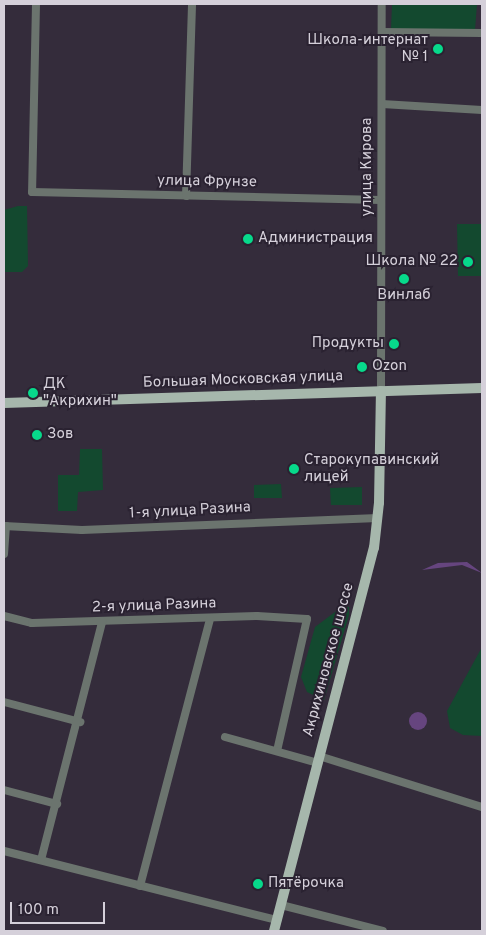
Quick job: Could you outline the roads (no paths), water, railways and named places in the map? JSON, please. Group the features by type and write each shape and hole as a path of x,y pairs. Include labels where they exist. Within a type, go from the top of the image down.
{"main road":[{"name":"Большая Московская улица","path":"4,403 482,388"},
{"name":"Акрихиновское шоссе","path":"274,931 319,760 378,518 381,391"}],"street":[{"name":"улица Фрунзе","path":"36,4 32,192 381,200"},
{"path":"186,196 192,4"},
{"name":"улица Кирова","path":"381,391 382,4"},
{"path":"382,32 480,33"},
{"path":"382,104 482,110"},
{"name":"1-я улица Разина","path":"5,526 82,530 378,518"},
{"path":"4,554 5,526"},
{"name":"2-я улица Разина","path":"4,616 32,623 307,619 277,751"},
{"path":"140,886 210,619"},
{"path":"41,860 80,722 102,622"},
{"path":"4,702 80,722"},
{"path":"226,737 319,760 482,807"},
{"path":"4,790 57,804"},
{"path":"4,851 277,920"},
{"path":"281,905 383,931"}],"place":[{"name":"Школа-интернат № 1","path":"438,49"},
{"name":"Администрация","path":"248,239"},
{"name":"Школа № 22","path":"468,262"},
{"name":"Винлаб","path":"404,279"},
{"name":"Продукты","path":"394,344"},
{"name":"Ozon","path":"362,367"},
{"name":"ДК \"Акрихин\"","path":"33,393"},
{"name":"Зов","path":"37,435"},
{"name":"Старокупавинский лицей","path":"294,469"},
{"name":"Пятёрочка","path":"258,884"}]}
